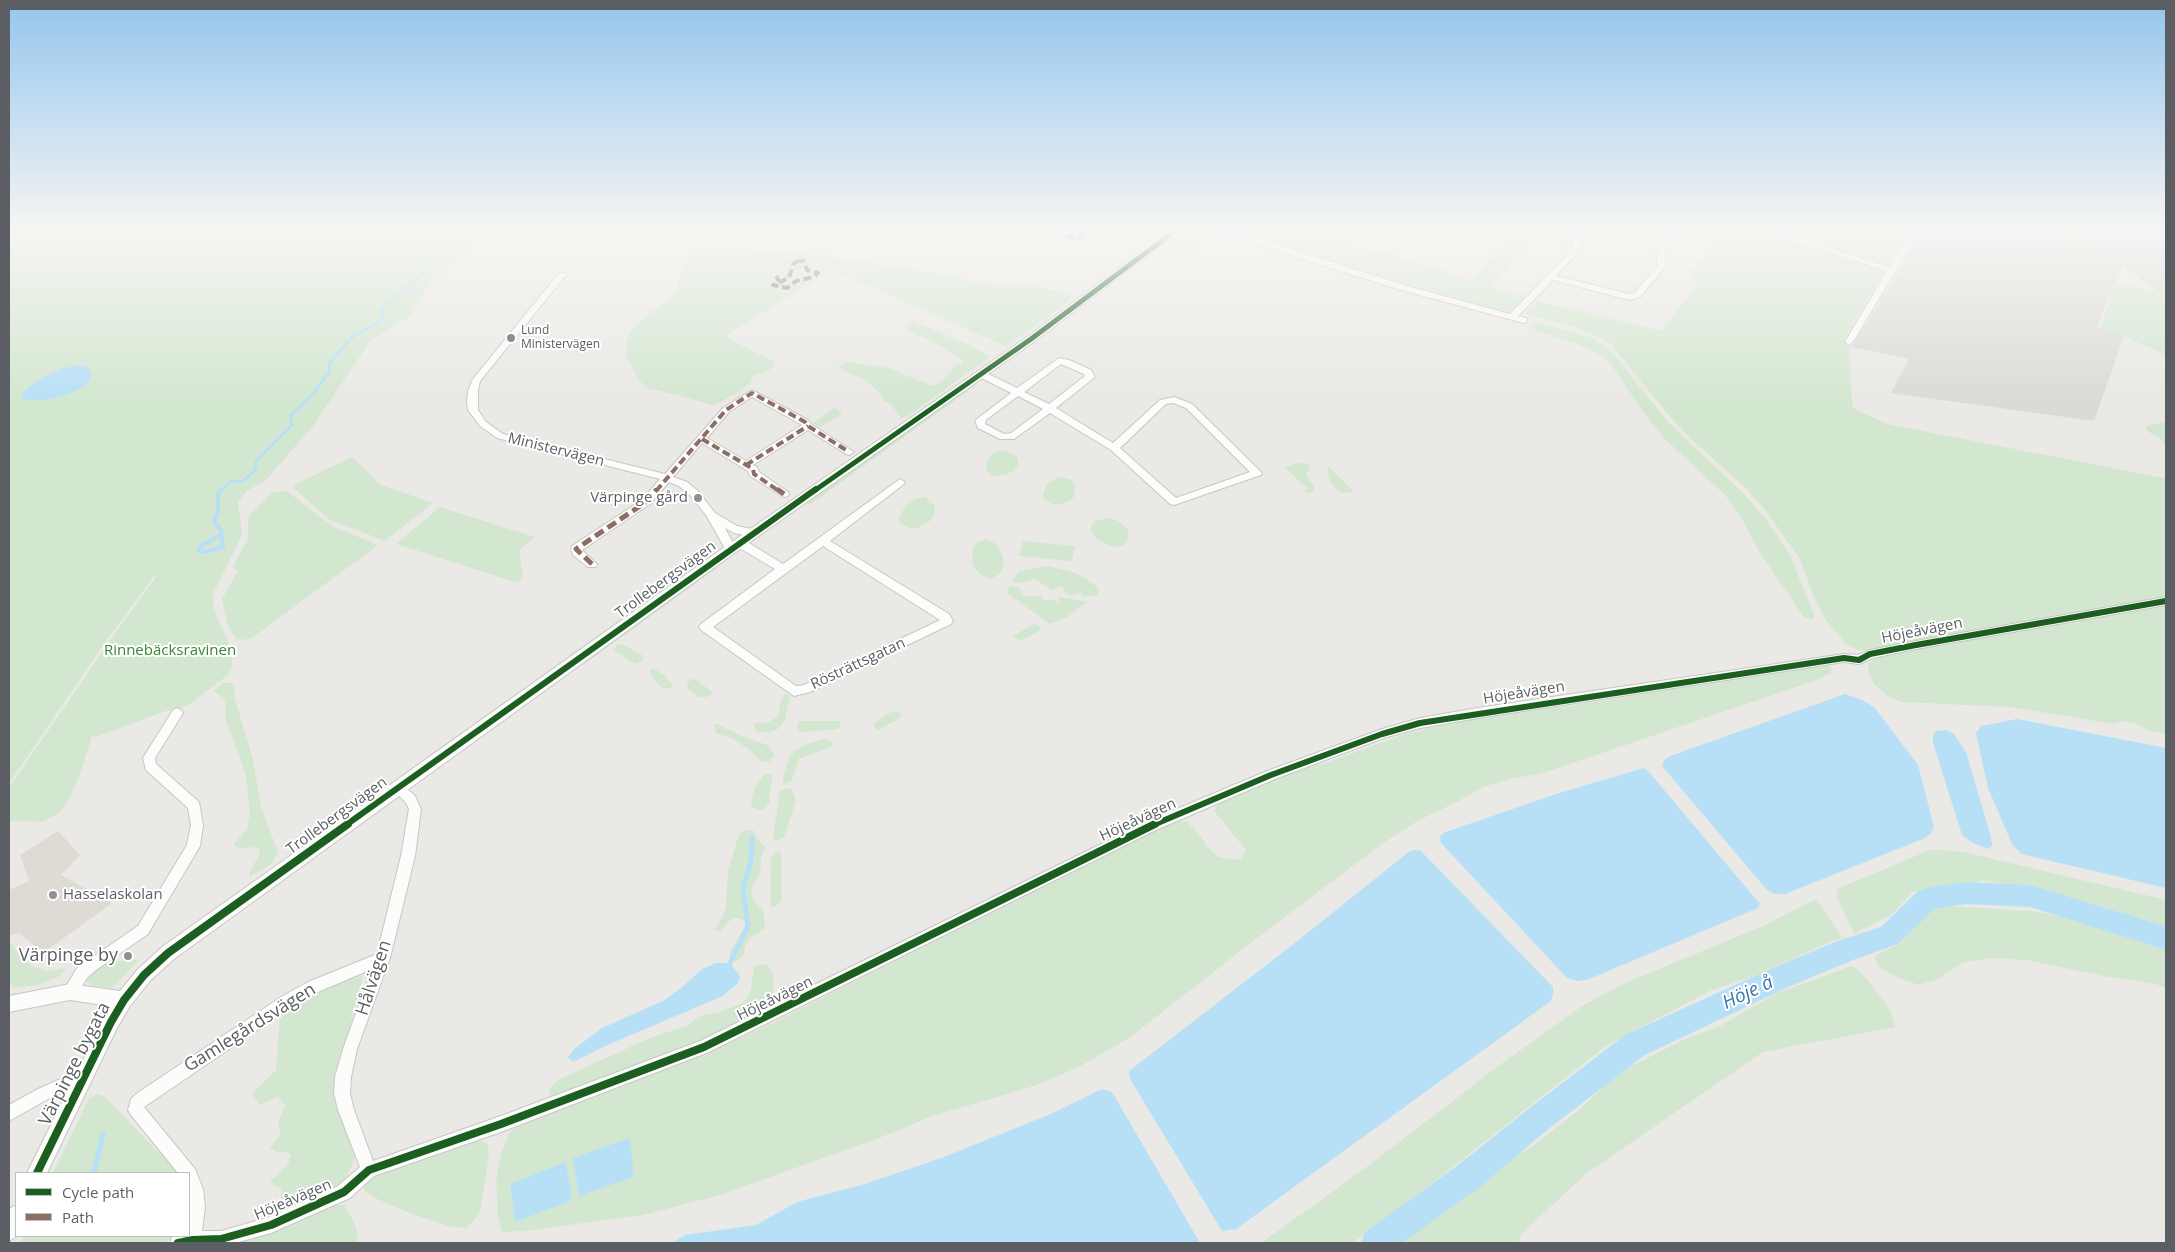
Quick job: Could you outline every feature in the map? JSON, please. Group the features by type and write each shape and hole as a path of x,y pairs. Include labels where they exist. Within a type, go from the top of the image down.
{"street":[{"name":"Ministervägen","path":"553,286 476,380 473,391 473,410 483,424 500,436 667,478 689,488 710,513 725,536 735,546"},
{"name":"Trollebergsvägen","path":"168,953 735,546 981,374 1100,286"},
{"path":"1399,286 1524,320"},
{"path":"1512,317 1542,286"},
{"path":"1588,286 1630,297 1637,295 1644,286"},
{"path":"1849,342 1882,286"},
{"path":"1060,361 1089,373 1090,377 1051,408 1014,436 998,435 981,426 980,421 983,418 1060,361"},
{"path":"981,374 1051,408 1114,448 1174,502 1257,473 1190,406 1174,400 1163,402 1114,448"},
{"path":"592,564 577,552 576,549 646,502 726,410 752,393 805,422 808,426 849,452"},
{"path":"746,465 808,426"},
{"path":"702,439 753,469 754,474 784,494"},
{"name":"Rösträttsgatan","path":"823,541 947,620 933,629 806,689 794,691 705,626 823,541 900,482"},
{"name":"Ministervägen","path":"710,513 734,529 753,534"},
{"path":"735,546 783,569"},
{"name":"Höjeåvägen","path":"186,1242 222,1239 271,1226 344,1192 369,1170 436,1145 501,1124 704,1047 1151,826 1271,775 1382,734 1420,723 1494,710 1844,658 1859,660 1870,654 1916,644 2166,602"},
{"path":"70,992 82,973 91,965 143,930 193,846 197,825 194,806 150,766 149,758 177,713"},
{"name":"Hålvägen","path":"369,1170 342,1093 343,1077 350,1049 383,958 408,856 415,809 411,800 398,788"},
{"name":"Värpinge bygata","path":"37,1172 84,1075 124,1000 144,975 168,953"},
{"name":"Gamlegårdsvägen","path":"186,1172 136,1110 136,1104 149,1093 286,1002 313,987 383,958"},
{"path":"9,1004 70,992 124,1000"},
{"path":"9,1113 43,1094 84,1075"},
{"path":"190,1179 197,1207 190,1229"},
{"path":"9,1231 15,1218"}],"shaded area":[{"path":"1890,286 2114,286 2097,327 2124,336 2094,421 1891,393 1909,359 1852,347"},
{"path":"2150,286 2166,286 2166,291 2158,292"},
{"name":"Hasselaskolan","path":"58,831 80,855 61,875 108,900 111,904 43,953 19,933 9,935 9,890 29,881 20,855"}],"green space":[{"name":"Rinnebäcksravinen","path":"9,286 274,286 291,357 275,286 428,286 410,316 371,340 313,426 266,480 247,491 238,502 242,535 212,596 215,612 231,649 232,666 228,675 187,706 163,712 96,737 92,736 80,774 68,801 59,813 42,822 9,821 9,788 156,577 154,576 108,638 9,783"},
{"path":"677,286 805,286 726,335 733,341 757,353 753,356 761,354 774,363 773,367 764,373 757,374 750,379 752,381 737,393 714,405 649,388 639,380 626,356 627,340 631,330 670,299"},
{"path":"869,286 1036,286 1074,295 1060,309 1058,308 1046,319 1005,346"},
{"path":"1414,286 1491,286 1531,298 1512,317 1446,301 1450,297"},
{"path":"1696,286 1875,286 1844,339 1849,342 1853,408 1887,424 2163,478 2166,476 2166,598 1874,650 1858,650 1845,643 1826,620 1816,602 1800,559 1766,511 1747,489 1692,440 1668,414 1610,343 1571,326 1525,314 1538,301 1661,331"},
{"path":"2114,286 2135,286 2158,292 2166,291 2166,355 2124,336 2100,328"},
{"path":"912,321 972,346 990,357 908,416 901,418 891,404 884,401 882,395 866,380 846,372 839,368 839,365 848,362 888,368 933,386 945,378 957,364 962,365 964,361 939,345 906,330 905,326"},
{"path":"1533,321 1592,338 1609,349 1668,422 1745,495 1768,522 1789,553 1815,617 1813,620 1803,616 1758,550 1745,524 1726,496 1666,440 1644,413 1608,360 1579,345 1534,330 1531,327"},
{"path":"979,383 810,505 806,502 971,387"},
{"path":"834,408 843,413 819,428 813,423"},
{"path":"2166,422 2166,447 2163,441 2146,430 2146,426"},
{"path":"998,450 1005,450 1018,458 1018,465 1013,471 1005,475 992,476 986,470 986,464 990,456"},
{"path":"352,457 381,485 433,503 385,541 328,519 292,486"},
{"path":"1301,462 1309,465 1306,475 1314,487 1314,490 1310,493 1304,492 1307,488 1285,468"},
{"path":"1329,467 1353,491 1351,493 1340,492 1330,483 1327,468"},
{"path":"1059,477 1070,479 1074,483 1075,495 1072,499 1062,504 1052,504 1043,499 1044,492 1047,484"},
{"path":"287,491 332,526 378,545 252,638 237,639 227,623 222,599 237,572 233,566 248,539 248,517 272,493"},
{"path":"925,497 934,505 935,513 931,520 918,528 910,529 899,521 899,516 907,505 917,498"},
{"path":"440,507 535,537 519,550 523,577 518,583 396,544"},
{"path":"1108,518 1118,521 1128,529 1128,540 1124,545 1110,546 1097,539 1091,531 1095,521"},
{"path":"985,539 993,542 1000,549 1004,561 1002,571 992,579 981,575 972,565 973,547"},
{"path":"1023,541 1075,546 1072,561 1019,556"},
{"path":"1048,566 1082,576 1096,586 1099,591 1098,594 1096,596 1084,597 1081,594 1082,590 1077,595 1069,595 1064,592 1063,586 1052,590 1035,579 1019,583 1012,581 1019,571"},
{"path":"715,567 716,569 583,665 581,663"},
{"path":"673,582 676,584 398,779 400,776"},
{"path":"1009,586 1019,587 1024,596 1042,596 1044,601 1053,599 1060,605 1059,597 1088,602 1067,617 1050,624 1008,594"},
{"path":"2166,606 2166,734 2147,730 2135,723 2123,721 2114,724 2010,707 1901,702 1888,696 1875,685 1869,674 1868,664 1876,658 1918,648"},
{"path":"1035,623 1041,627 1040,631 1022,640 1016,639 1013,636"},
{"path":"622,644 642,655 643,661 635,664 614,650 617,645"},
{"path":"1824,665 1831,667 1832,673 1814,681 1540,774 1513,778 1483,787 1419,820 1379,846 1129,1038 1077,1068 1034,1086 933,1116 874,1140 720,1195 643,1215 524,1231 502,1232 498,1216 496,1181 502,1151 509,1133 516,1126 618,1088 755,1032 1154,830 1174,822 1186,821 1200,835 1208,848 1219,857 1240,860 1246,850 1214,811 1220,802 1236,793 1310,765 1323,764 1408,733 1463,720 1569,706 1637,695 1655,690"},
{"path":"650,669 655,669 665,676 672,684 671,688 663,688 658,684 652,678"},
{"path":"693,678 714,693 707,697 699,697 692,692 688,689 687,683"},
{"path":"223,683 233,683 235,699 253,760 261,807 278,852 271,864 250,877 249,872 259,856 260,849 250,847 237,849 234,844 247,829 250,813 246,775 226,720 225,699 214,691"},
{"path":"785,694 790,695 785,720 778,729 770,732 758,732 754,728 754,723 769,722 778,716 781,700"},
{"path":"897,711 902,714 899,719 878,730 875,728 873,725 876,722 889,713"},
{"path":"799,721 840,721 841,725 837,729 803,732 797,730"},
{"path":"716,723 742,736 767,745 775,755 769,762 760,761 750,750 733,739 716,733 714,725"},
{"path":"824,739 832,742 831,747 799,759 792,780 786,784 783,781 783,776 790,755 804,745"},
{"path":"764,774 773,774 769,793 770,802 762,811 752,807 751,800 754,790"},
{"path":"788,788 792,789 796,801 784,837 776,841 773,836 780,791"},
{"path":"753,830 757,839 765,847 761,859 760,873 751,889 754,901 763,910 765,922 764,929 749,939 745,946 744,954 739,960 734,962 729,957 730,951 746,924 743,920 732,918 720,931 714,931 726,907 728,871 738,837 740,833"},
{"path":"1930,850 1968,853 2166,900 2166,926 2040,890 1983,880 1966,886 1913,892 1891,915 1854,934 1837,897 1837,889"},
{"path":"777,852 781,853 782,896 781,902 774,907 771,906 770,896 771,858"},
{"path":"1816,899 1842,937 1752,977 1712,990 1607,1045 1444,1174 1352,1243 1261,1243 1364,1169 1497,1067 1582,1006 1627,982 1761,927"},
{"path":"1930,905 2032,911 2078,919 2166,950 2166,988 2156,984 2103,976 2027,960 1989,958 1962,963 1936,980 1919,985 1898,978 1878,966 1874,956 1900,943 1914,928 1923,911"},
{"path":"9,942 32,966 46,971 66,968 60,976 38,985 14,988 9,982"},
{"path":"140,959 112,988 92,986 86,981 87,977 100,965 108,962"},
{"path":"767,965 773,973 774,999 762,1010 686,1047 563,1094 549,1096 549,1091 554,1083 562,1078 652,1037 687,1026 699,1016 720,1012 744,1002 751,990 754,966"},
{"path":"1851,966 1859,970 1885,1002 1892,1015 1895,1027 1763,1052 1587,1173 1522,1233 1518,1243 1396,1243 1487,1172 1533,1146 1579,1110 1618,1073 1685,1039 1720,1026 1775,994"},
{"path":"362,976 361,990 353,1011 351,1030 334,1075 336,1099 356,1156 345,1180 312,1201 283,1216 281,1189 270,1181 288,1164 291,1155 286,1151 277,1153 270,1148 281,1134 278,1122 285,1106 278,1096 260,1105 252,1094 276,1070 280,1015 338,983"},
{"path":"98,1094 105,1097 178,1172 53,1172 89,1098"},
{"path":"476,1138 487,1143 489,1154 480,1213 467,1228 448,1226 412,1214 375,1198 364,1190 362,1183 371,1177 422,1155"},
{"path":"333,1205 345,1205 356,1227 358,1243 235,1243 286,1228"},
{"path":"23,1237 175,1237 163,1243 20,1243"}],"water":[{"path":"80,365 88,367 92,375 87,384 78,390 67,395 45,400 22,398 30,386 46,376 63,368"},
{"path":"1845,694 1862,700 1875,708 1918,765 1934,827 1931,834 1925,838 1785,894 1775,894 1767,890 1662,766 1664,760 1670,756"},
{"path":"2017,719 2166,748 2166,888 2021,854 2012,844 1988,788 1976,733 1981,726"},
{"path":"1945,730 1954,734 1966,752 1991,837 1992,846 1988,849 1971,842 1962,835 1933,743 1933,735 1936,731"},
{"path":"1644,768 1760,904 1758,908 1589,979 1578,981 1567,978 1441,843 1440,837 1443,833 1556,794"},
{"path":"1410,851 1421,851 1553,987 1551,1001 1236,1229 1222,1231 1130,1079 1129,1071"},
{"path":"716,963 730,963 740,976 738,983 723,996 605,1046 573,1062 568,1057 574,1049 602,1028 663,1001 680,989 702,969"},
{"path":"1102,1089 1112,1092 1200,1243 672,1243 685,1235 756,1225 797,1202 865,1184 944,1157 1053,1113"},
{"path":"630,1138 634,1177 579,1196 573,1158"},
{"path":"566,1162 572,1200 515,1222 510,1184"}],"waterway":[{"path":"221,491 230,482 243,481 256,469 256,461 292,425 291,415 312,395 330,371 329,364 351,338 379,322 383,316 381,310 408,286"},
{"path":"222,489 218,493 218,511 214,523 221,529 223,548"},
{"path":"220,535 201,546 199,551 205,552 222,547"},
{"path":"730,963 748,926 743,889 751,861 752,838"},
{"name":"Höje å","path":"1376,1243 1469,1176 1537,1120 1635,1045 1777,979 1849,949 1889,936 1927,899 1965,893 2030,896 2166,938"},
{"path":"94,1172 103,1134"}],"marked path":[{"path":"780,286 787,288 789,286"},
{"path":"592,564 577,552 576,549 646,502 726,410 752,393 805,422 808,426 849,452"},
{"path":"746,465 808,426"},
{"path":"702,439 753,469 754,474 784,494"}],"cycle path":[{"path":"37,1172 111,1022 124,1000 144,975 168,953 731,549 1031,339 1101,286"},
{"path":"178,1243 193,1240 221,1239 271,1225 344,1192 369,1170 501,1124 704,1047 1151,826 1271,775 1382,734 1420,723 1484,712 1844,658 1859,660 1870,654 1916,645 2166,601"}],"place":[{"name":"Lund Ministervägen","path":"511,338"},
{"name":"Värpinge gård","path":"698,498"},
{"name":"Hasselaskolan","path":"53,895"},
{"name":"Värpinge by","path":"128,956"}]}
